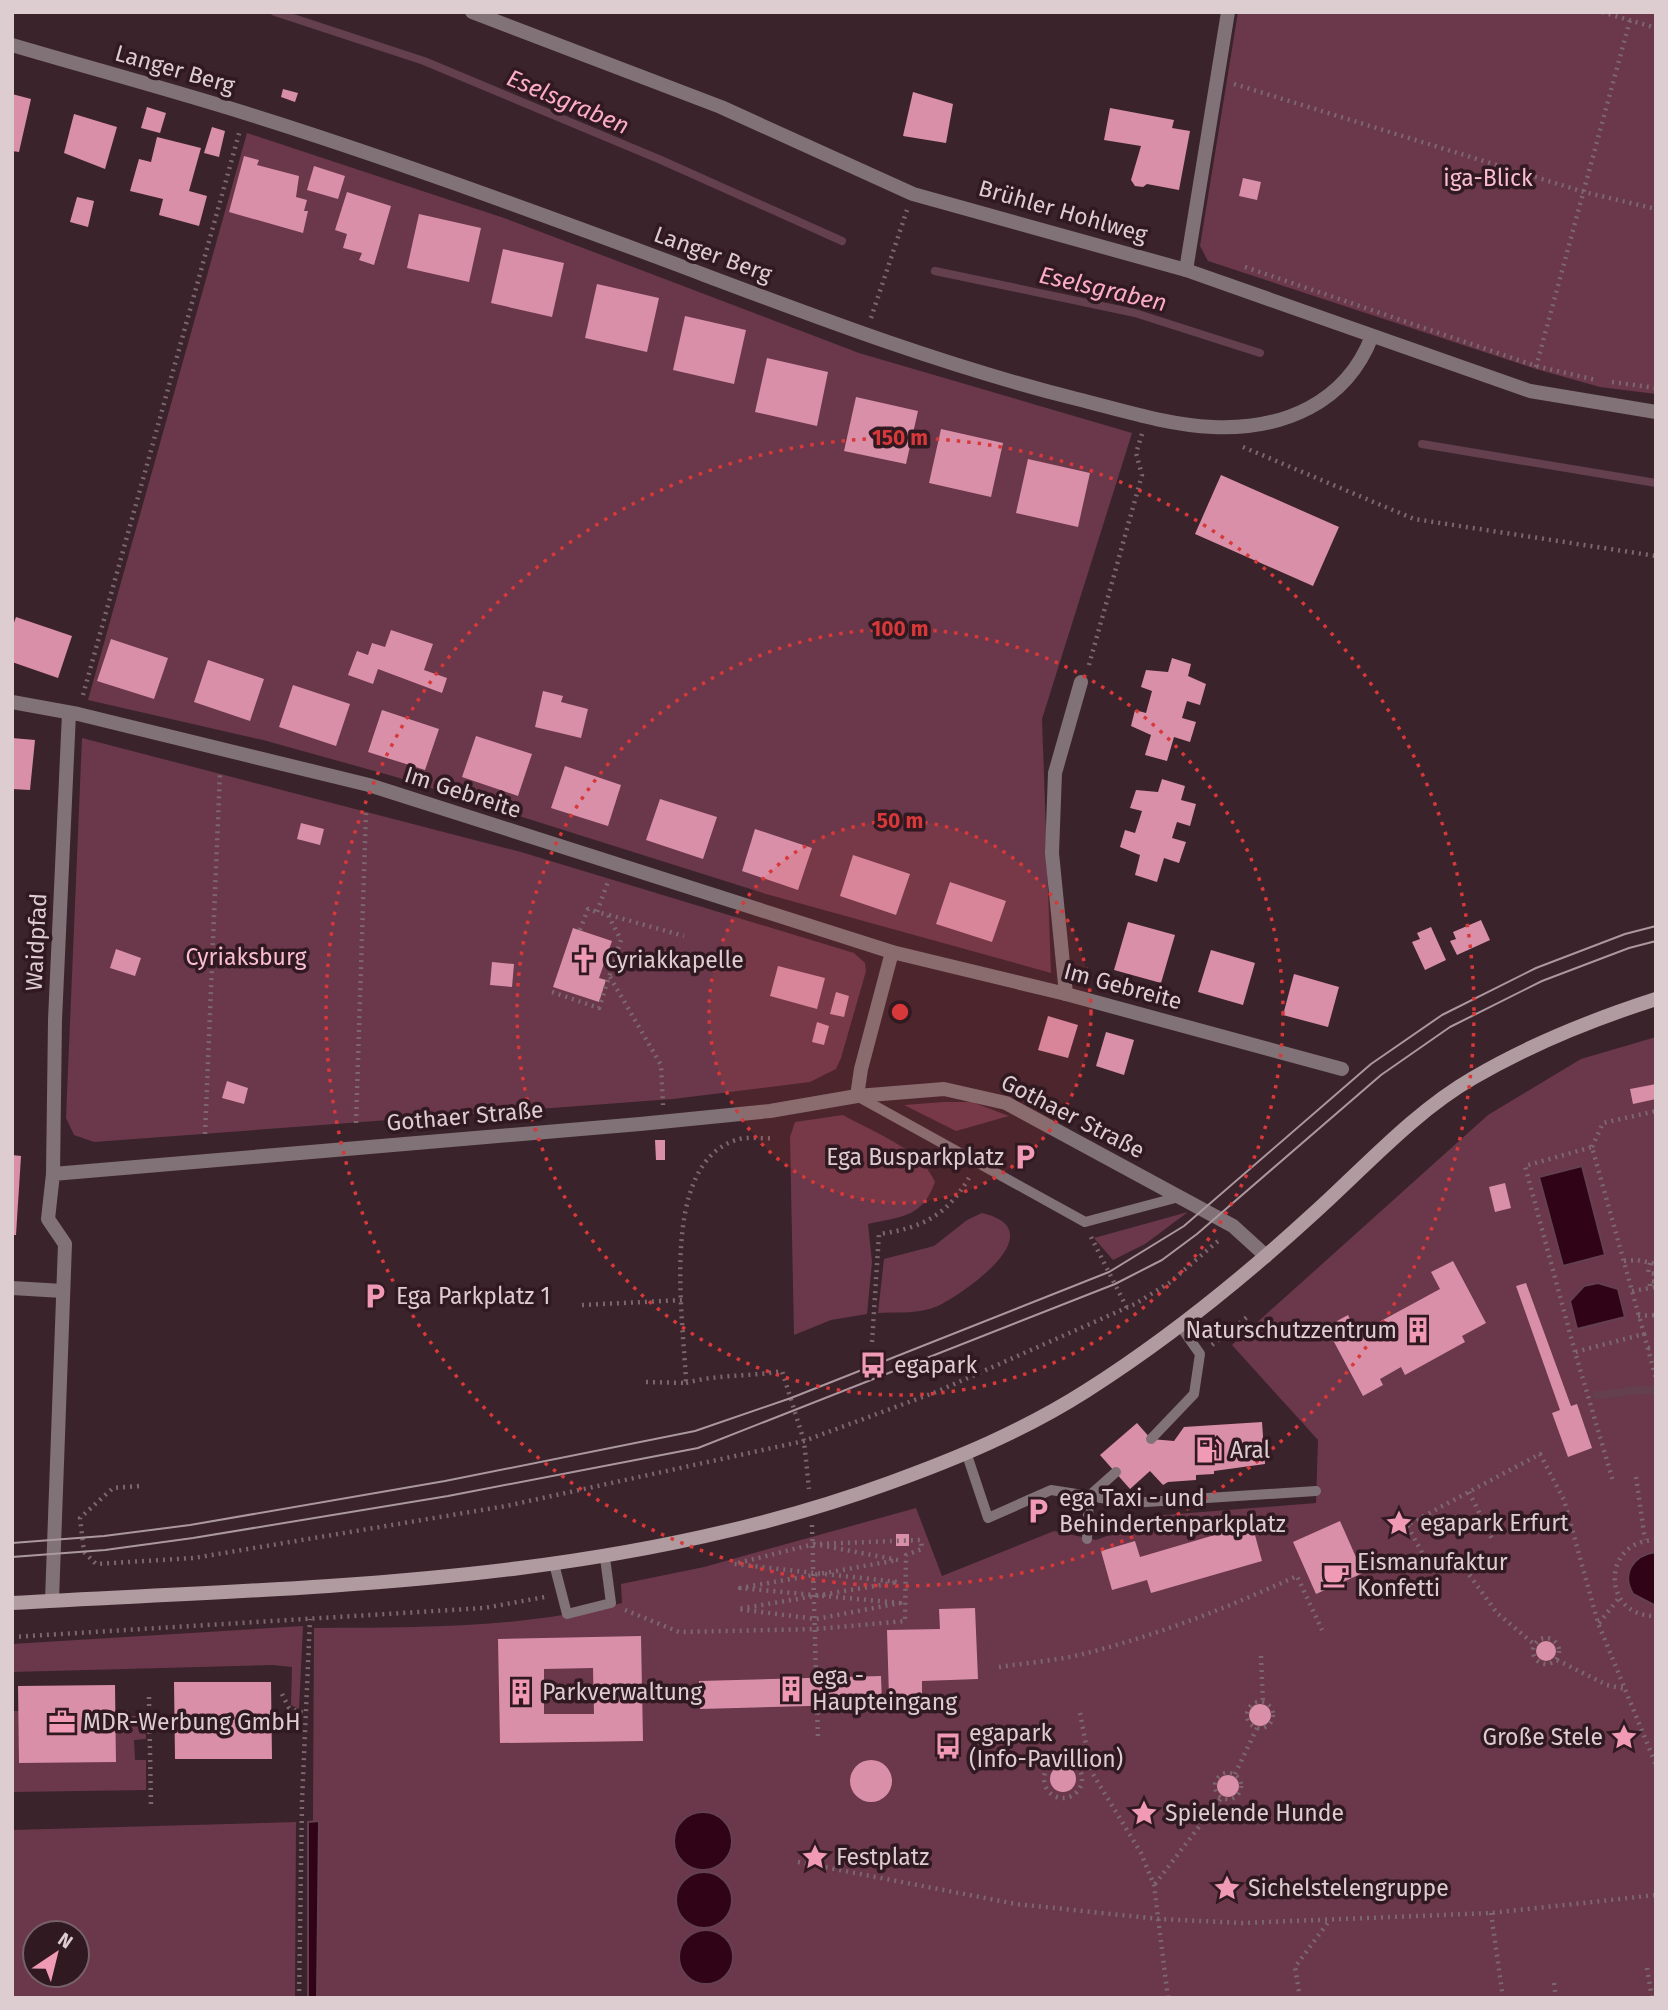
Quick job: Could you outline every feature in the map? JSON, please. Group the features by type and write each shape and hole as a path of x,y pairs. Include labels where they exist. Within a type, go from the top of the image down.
{"main road":[{"path":"12,1602 328,1585 487,1573 605,1558 696,1541 786,1517 847,1499 967,1455 1067,1402 1181,1327 1266,1256 1435,1105 1472,1079 1586,1025 1656,999"}],"street":[{"name":"Brühler Hohlweg","path":"472,12 721,107 913,194 1186,270 1530,391 1656,412"},
{"path":"1186,270 1228,12"},
{"name":"Langer Berg","path":"12,45 245,113 513,204 865,335 1003,380 1147,417 1212,427 1269,425 1317,407 1363,359 1372,336"},
{"path":"1066,994 1052,853 1055,773 1081,682"},
{"name":"Im Gebreite","path":"12,702 74,714 369,785 892,952 1066,994 1342,1069"},
{"name":"Waidpfad","path":"53,1174 55,1020 74,714"},
{"path":"857,1096 860,1069 892,952"},
{"name":"Gothaer Straße","path":"53,1174 640,1125 771,1111 857,1096 944,1089 1006,1103 1233,1226 1266,1256"},
{"path":"52,1600 65,1244 48,1219 53,1174"},
{"path":"12,1288 63,1291"}],"lane":[{"path":"857,1096 1085,1222 1179,1196"},
{"path":"1151,1439 1194,1394 1200,1354 1181,1327"},
{"path":"967,1455 988,1518 1051,1490 1131,1503 1316,1491"},
{"path":"1087,1539 1090,1496 1116,1472"},
{"path":"554,1564 559,1594 567,1614 611,1603 605,1558"}],"path":[{"path":"1602,12 1656,28"},
{"path":"1530,391 1630,20"},
{"path":"1217,79 1584,192 1656,209"},
{"path":"74,714 245,113"},
{"path":"872,317 904,220"},
{"path":"1234,263 1536,366 1601,381 1656,388"},
{"path":"1081,682 1087,672 1142,475 1136,453 1147,417"},
{"path":"1229,426 1242,446 1414,519 1656,556"},
{"path":"205,1134 220,772"},
{"path":"356,1123 366,812"},
{"path":"597,912 606,886"},
{"path":"580,930 588,909 684,936"},
{"path":"552,992 599,1008 621,940 608,915"},
{"path":"610,976 661,1065 663,1098"},
{"path":"1656,1111 1603,1123 1592,1147 1656,1379"},
{"path":"686,1383 680,1234 686,1202 702,1164 718,1150 736,1139 773,1138"},
{"path":"1592,1147 1525,1166 1613,1481"},
{"path":"872,1342 878,1234 910,1229 941,1213 958,1195 978,1162"},
{"path":"1085,1222 1127,1308"},
{"path":"139,1486 113,1488 80,1518 83,1552 96,1564 194,1558 506,1506 804,1441 936,1392 1127,1308 1169,1283 1218,1241"},
{"path":"1624,1261 1653,1264 1648,1273 1656,1274"},
{"path":"1632,1291 1654,1285"},
{"path":"582,1305 683,1300"},
{"path":"1638,1316 1656,1315"},
{"path":"1200,1354 1247,1317"},
{"path":"1575,1352 1644,1334"},
{"path":"1648,1348 1656,1348"},
{"path":"646,1382 686,1383 703,1378 750,1377 782,1371 804,1441 810,1501"},
{"path":"1432,1571 1407,1525 1540,1454 1564,1500 1598,1623 1656,1765"},
{"path":"1636,1477 1646,1539"},
{"path":"1469,1492 1492,1539"},
{"path":"811,1515 817,1678"},
{"path":"1656,1539 1646,1539 1628,1548 1618,1560 1614,1580 1619,1598 1630,1610 1645,1616 1656,1616"},
{"path":"611,1603 680,1632 816,1629 905,1621 906,1555 922,1549 921,1540 814,1544 734,1564 815,1573 898,1582 815,1595 738,1609 816,1619 900,1603 815,1595 740,1588 815,1573 898,1560 814,1544"},
{"path":"1457,1558 1497,1613 1535,1645"},
{"path":"999,1667 1077,1656 1107,1647 1240,1602 1297,1576 1322,1630"},
{"path":"12,1637 484,1608 559,1594"},
{"path":"1598,1623 1619,1598"},
{"path":"299,1998 310,1619"},
{"path":"1544,1638 1553,1639 1559,1648 1556,1660 1549,1664 1540,1662 1534,1656 1535,1645 1544,1638"},
{"path":"1261,1656 1263,1702"},
{"path":"1556,1660 1607,1685 1626,1689"},
{"path":"282,1694 289,1708 306,1714"},
{"path":"149,1697 151,1807"},
{"path":"1263,1702 1272,1708 1273,1719 1267,1727 1257,1728 1248,1719 1248,1711 1254,1703 1263,1702"},
{"path":"817,1706 818,1739"},
{"path":"1080,1713 1091,1771 1141,1853 1154,1885 1168,1998"},
{"path":"1235,1774 1257,1728"},
{"path":"1083,1775 1073,1762 1060,1759 1048,1766 1045,1785 1053,1796 1067,1798 1078,1791 1083,1775 1091,1771"},
{"path":"1226,1773 1235,1774 1241,1783 1241,1790 1231,1799 1222,1797 1216,1790 1218,1777 1226,1773"},
{"path":"1154,1885 1222,1797"},
{"path":"798,1862 1016,1904 1159,1919 1242,1923 1491,1913 1656,1895"},
{"path":"1491,1913 1503,1998"},
{"path":"1300,1998 1294,1967 1329,1921"},
{"path":"1647,1968 1652,1998"},
{"path":"1554,1983 1556,1998"}],"green space":[{"name":"iga-Blick","path":"1238,12 1656,12 1656,394 1600,387 1536,369 1208,261 1200,246"},
{"path":"247,133 507,219 859,353 1132,433 1042,719 1051,973 766,894 396,777 263,740 88,700"},
{"name":"Cyriaksburg","path":"82,738 521,852 854,953 865,963 866,971 841,1058 836,1069 810,1082 673,1099 94,1142 74,1135 66,1118"},
{"name":"egapark Erfurt","path":"1656,1037 1656,1998 312,1998 314,1628 469,1625 544,1618 583,1611 622,1603 621,1584 704,1567 916,1508 942,1576 1054,1531 1096,1540 1164,1515 1316,1503 1318,1440 1232,1345 1488,1115 1581,1059"},
{"path":"972,1102 1009,1116 956,1131 904,1105"},
{"path":"843,1115 908,1151 928,1170 935,1182 924,1203 917,1209 901,1217 868,1224 872,1262 867,1314 831,1320 794,1335 790,1137 795,1122"},
{"path":"1188,1212 1145,1244 1113,1260 1094,1238"},
{"path":"982,1213 1002,1221 1010,1233 1008,1246 998,1261 967,1288 938,1306 909,1312 878,1313 884,1259 934,1246 967,1220"},
{"path":"303,1626 299,1709 291,1705 292,1667 273,1665 12,1672 12,1644"},
{"path":"115,1710 128,1710 128,1716 145,1716 146,1739 134,1740 135,1760 146,1760 146,1790 12,1792 12,1711 19,1711 116,1762"},
{"path":"296,1822 295,1998 12,1998 12,1830"}],"shaded area":[{"path":"1582,1166 1605,1255 1563,1266 1539,1177"},
{"path":"1598,1283 1618,1289 1625,1317 1577,1329 1570,1301 1584,1286"},
{"path":"1656,1552 1654,1605 1633,1594 1628,1579 1635,1561"},
{"path":"697,1812 709,1812 724,1820 732,1835 732,1847 724,1862 709,1870 697,1870 682,1862 674,1847 674,1835 682,1820"},
{"path":"319,1821 317,1998 308,1998 308,1822"},
{"path":"704,1872 715,1874 724,1880 730,1889 730,1911 724,1920 715,1926 704,1928 693,1926 684,1920 678,1911 676,1900 678,1889 684,1880 693,1874"},
{"path":"706,1930 725,1938 733,1957 725,1976 706,1984 687,1976 679,1957 687,1938"}],"building":[{"path":"283,89 298,93 295,102 281,97"},
{"path":"913,92 953,104 946,143 903,136"},
{"path":"12,94 31,99 19,152 12,151"},
{"path":"147,107 166,113 160,133 141,128"},
{"path":"1110,108 1174,120 1172,128 1190,131 1179,190 1147,184 1143,187 1135,186 1131,180 1141,146 1104,140"},
{"path":"74,114 117,127 105,169 64,153"},
{"path":"212,127 225,131 219,157 204,153"},
{"path":"157,137 201,148 189,191 207,196 199,226 159,215 163,199 130,191 139,159 151,162"},
{"path":"244,156 259,160 257,165 299,176 296,197 307,200 304,211 308,211 303,233 229,212"},
{"path":"314,166 345,176 338,199 307,190"},
{"path":"1243,178 1261,182 1257,200 1239,196"},
{"path":"347,192 391,206 374,265 359,260 362,253 343,248 347,234 335,230"},
{"path":"77,197 94,201 88,227 70,222"},
{"path":"419,214 481,228 469,282 407,268"},
{"path":"503,249 564,263 552,317 491,303"},
{"path":"597,284 659,298 647,352 585,338"},
{"path":"685,316 746,330 734,384 673,370"},
{"path":"767,358 828,372 817,426 755,412"},
{"path":"856,397 918,411 906,464 844,451"},
{"path":"941,429 1003,443 991,497 929,483"},
{"path":"1028,459 1090,473 1078,527 1016,513"},
{"path":"1221,475 1339,527 1313,586 1195,534"},
{"path":"16,617 72,636 58,678 12,662 12,628"},
{"path":"391,630 433,644 424,670 447,678 442,693 378,669 373,684 348,675 357,651 368,655 372,643 385,647"},
{"path":"111,639 168,658 154,699 97,681"},
{"path":"1172,658 1191,664 1188,676 1206,684 1200,705 1187,701 1182,718 1196,722 1190,742 1174,737 1167,761 1145,755 1151,735 1131,726 1135,710 1146,713 1152,691 1141,687 1146,670 1168,672"},
{"path":"208,660 264,679 250,721 194,702"},
{"path":"293,685 350,704 336,746 279,727"},
{"path":"543,691 563,696 561,702 588,709 581,738 535,727"},
{"path":"382,710 439,729 425,770 368,752"},
{"path":"476,736 532,754 518,796 462,777"},
{"path":"12,738 35,740 30,790 12,789"},
{"path":"565,766 621,785 608,826 551,808"},
{"path":"1162,779 1185,786 1181,800 1196,804 1190,826 1177,822 1172,838 1186,842 1179,863 1164,858 1157,882 1135,875 1140,855 1120,847 1125,830 1135,833 1142,811 1130,808 1136,790 1158,792"},
{"path":"660,799 717,817 703,859 646,840"},
{"path":"301,823 324,829 320,845 297,839"},
{"path":"755,829 812,848 798,890 742,871"},
{"path":"853,855 910,874 896,915 840,896"},
{"path":"950,882 1006,901 992,942 936,924"},
{"path":"1481,920 1490,940 1457,955 1450,941 1456,939 1453,932"},
{"path":"1128,922 1175,935 1161,983 1114,970"},
{"path":"1431,927 1446,960 1425,970 1412,942 1420,939 1417,933"},
{"name":"Cyriakkapelle","path":"573,928 612,941 599,978 606,980 599,1002 553,987"},
{"path":"116,949 141,958 135,976 110,968"},
{"path":"1211,950 1255,963 1243,1005 1198,992"},
{"path":"492,962 514,964 512,987 490,985"},
{"path":"778,966 825,978 817,1009 770,996"},
{"path":"1294,974 1339,987 1328,1027 1283,1015"},
{"path":"836,992 849,996 844,1017 830,1014"},
{"path":"1048,1016 1078,1025 1068,1058 1038,1050"},
{"path":"817,1022 829,1026 824,1045 812,1042"},
{"path":"1106,1032 1134,1040 1124,1075 1096,1066"},
{"path":"227,1081 248,1088 244,1104 222,1098"},
{"path":"1656,1084 1656,1099 1633,1104 1630,1089"},
{"path":"655,1140 665,1140 665,1160 656,1160"},
{"path":"12,1155 21,1156 16,1235 12,1235"},
{"path":"1505,1183 1511,1208 1495,1212 1489,1187"},
{"name":"Naturschutzzentrum","path":"1453,1261 1486,1323 1462,1336 1465,1342 1405,1375 1401,1367 1380,1379 1383,1385 1363,1396 1326,1327 1348,1315 1357,1334 1440,1289 1431,1272"},
{"path":"1526,1283 1571,1406 1577,1404 1592,1448 1568,1457 1552,1413 1560,1410 1516,1286"},
{"path":"1262,1422 1265,1464 1196,1475 1196,1480 1168,1482 1163,1485 1150,1471 1130,1489 1100,1455 1137,1423 1151,1439 1174,1441 1184,1427"},
{"path":"1340,1521 1363,1573 1316,1594 1293,1542"},
{"path":"1252,1524 1262,1561 1151,1593 1147,1580 1112,1590 1101,1551 1135,1541 1140,1557"},
{"path":"896,1534 909,1534 909,1546 896,1546"},
{"path":"975,1608 978,1679 922,1681 922,1697 889,1697 887,1630 940,1629 939,1609"},
{"path":"641,1636 643,1741 500,1743 498,1639","holes":["593,1668 594,1714 544,1714 544,1669"]},
{"path":"1546,1641 1553,1644 1556,1651 1553,1658 1546,1661 1539,1658 1536,1651 1539,1644"},
{"name":"ega - Haupteingang","path":"881,1676 882,1704 700,1709 699,1681"},
{"path":"174,1682 271,1682 272,1759 175,1759"},
{"path":"115,1685 116,1762 19,1763 18,1686"},
{"path":"1260,1704 1268,1707 1271,1715 1268,1723 1260,1726 1252,1723 1249,1715 1252,1707"},
{"path":"871,1760 886,1766 892,1781 886,1796 871,1802 856,1796 850,1781 856,1766"},
{"path":"1063,1766 1072,1770 1076,1779 1072,1788 1063,1792 1054,1788 1050,1779 1054,1770"},
{"path":"1228,1775 1236,1778 1239,1786 1236,1794 1228,1797 1220,1794 1217,1786 1220,1778"}],"waterway":[{"name":"Eselsgraben","path":"275,12 424,61 661,160 842,241"},
{"name":"Eselsgraben","path":"935,271 1135,313 1260,353"},
{"name":"Eselsgraben","path":"1422,444 1656,483"},
{"path":"1597,1395 1656,1391"}],"tram line":[{"path":"12,1543 104,1536 190,1525 445,1481 695,1431 791,1398 1109,1272 1184,1226 1371,1064 1442,1015 1536,968 1625,934 1656,926"},
{"path":"12,1557 105,1550 193,1538 448,1496 698,1448 1115,1284 1162,1260 1197,1234 1381,1075 1450,1027 1542,981 1629,948 1656,941"}],"place":[{"name":"Cyriakkapelle","path":"584,960"},
{"name":"Ega Busparkplatz","path":"1025,1157"},
{"name":"Ega Parkplatz 1","path":"375,1296"},
{"name":"Naturschutzzentrum","path":"1418,1330"},
{"name":"egapark","path":"873,1365"},
{"name":"Aral","path":"1209,1450"},
{"name":"ega Taxi - und Behindertenparkplatz","path":"1038,1511"},
{"name":"egapark Erfurt","path":"1399,1523"},
{"name":"Eismanufaktur Konfetti","path":"1336,1575"},
{"name":"ega - Haupteingang","path":"791,1689"},
{"name":"Parkverwaltung","path":"521,1692"},
{"name":"MDR-Werbung GmbH","path":"62,1722"},
{"name":"Große Stele","path":"1624,1737"},
{"name":"egapark (Info-Pavillion)","path":"948,1746"},
{"name":"Spielende Hunde","path":"1144,1813"},
{"name":"Festplatz","path":"815,1857"},
{"name":"Sichelstelengruppe","path":"1227,1888"}]}
